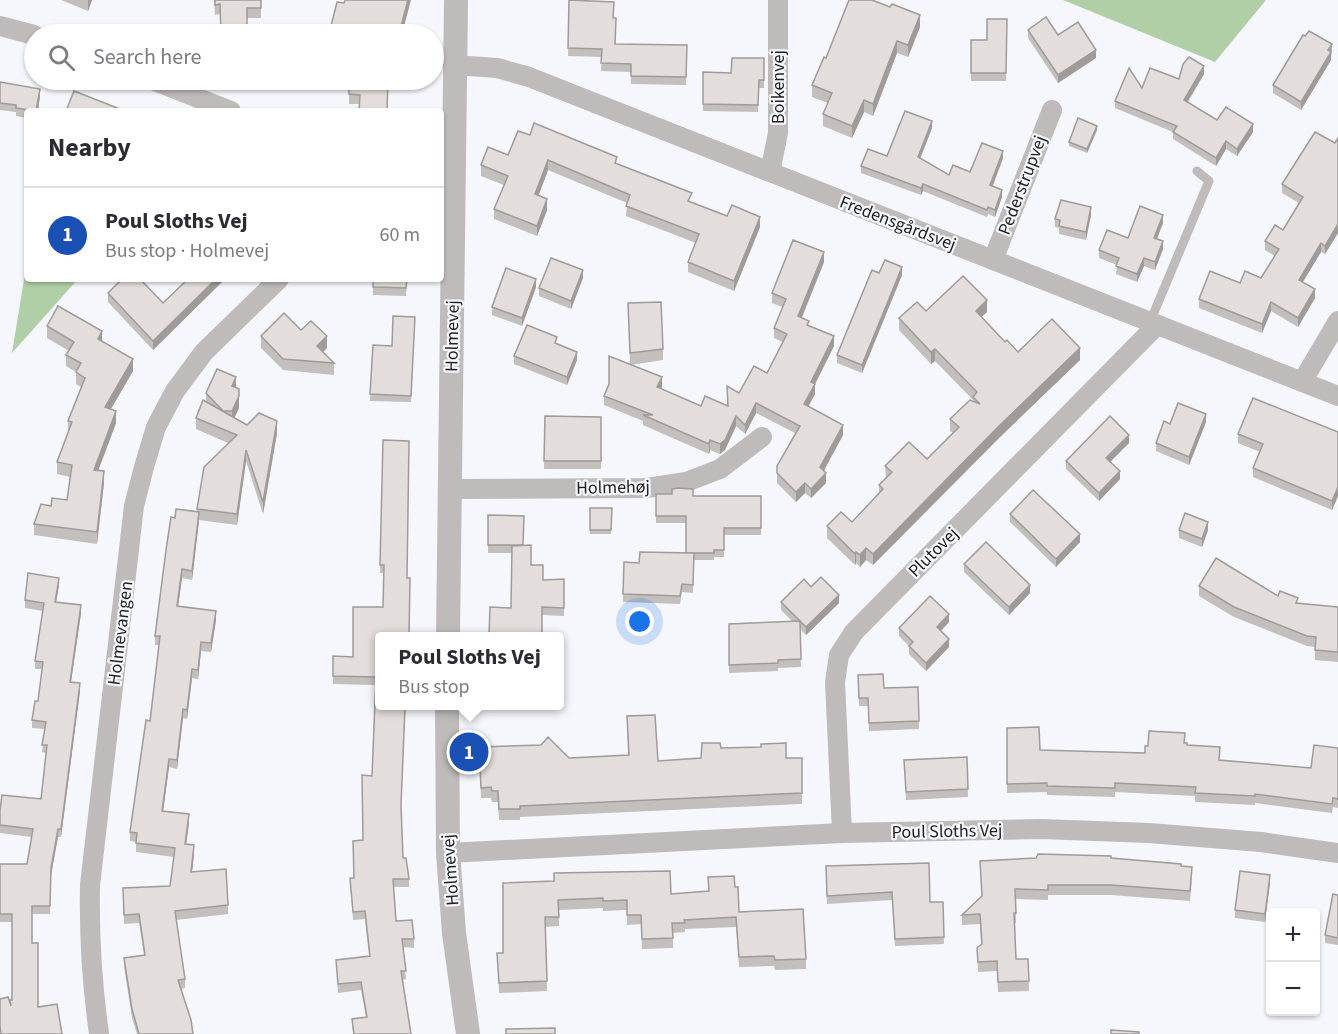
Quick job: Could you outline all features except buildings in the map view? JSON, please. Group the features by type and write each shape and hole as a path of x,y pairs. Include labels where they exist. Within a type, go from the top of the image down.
{"street":[{"name":"Holmevej","path":"448,632 451,489 447,186 456,0"},
{"name":"Boikenvej","path":"770,172 778,134 778,0"},
{"path":"0,26 24,32"},
{"name":"Fredensgårdsvej","path":"454,65 497,68 529,77 1338,396"},
{"path":"177,90 223,108"},
{"name":"Pederstrupvej","path":"993,260 1052,110"},
{"name":"Holmevangen","path":"99,1034 92,985 89,934 90,885 134,506 156,427 175,391 204,352 276,282"},
{"path":"1302,382 1338,321"},
{"name":"Plutovej","path":"842,833 835,682 839,655 854,632 1153,323"},
{"name":"Holmehøj","path":"451,489 647,488 686,482 720,469 762,437"},
{"name":"Holmevej","path":"447,710 448,853 454,933 468,1034"},
{"name":"Poul Sloths Vej","path":"448,853 842,833 1041,829 1149,833 1261,842 1338,853"}],"lane":[{"path":"1153,323 1209,181 1197,171"}],"green space":[{"path":"1063,0 1266,0 1215,62"},
{"path":"24,279 24,282 75,282 12,353"}],"place":[{"name":"Poul Sloths Vej","path":"469,752"}]}
